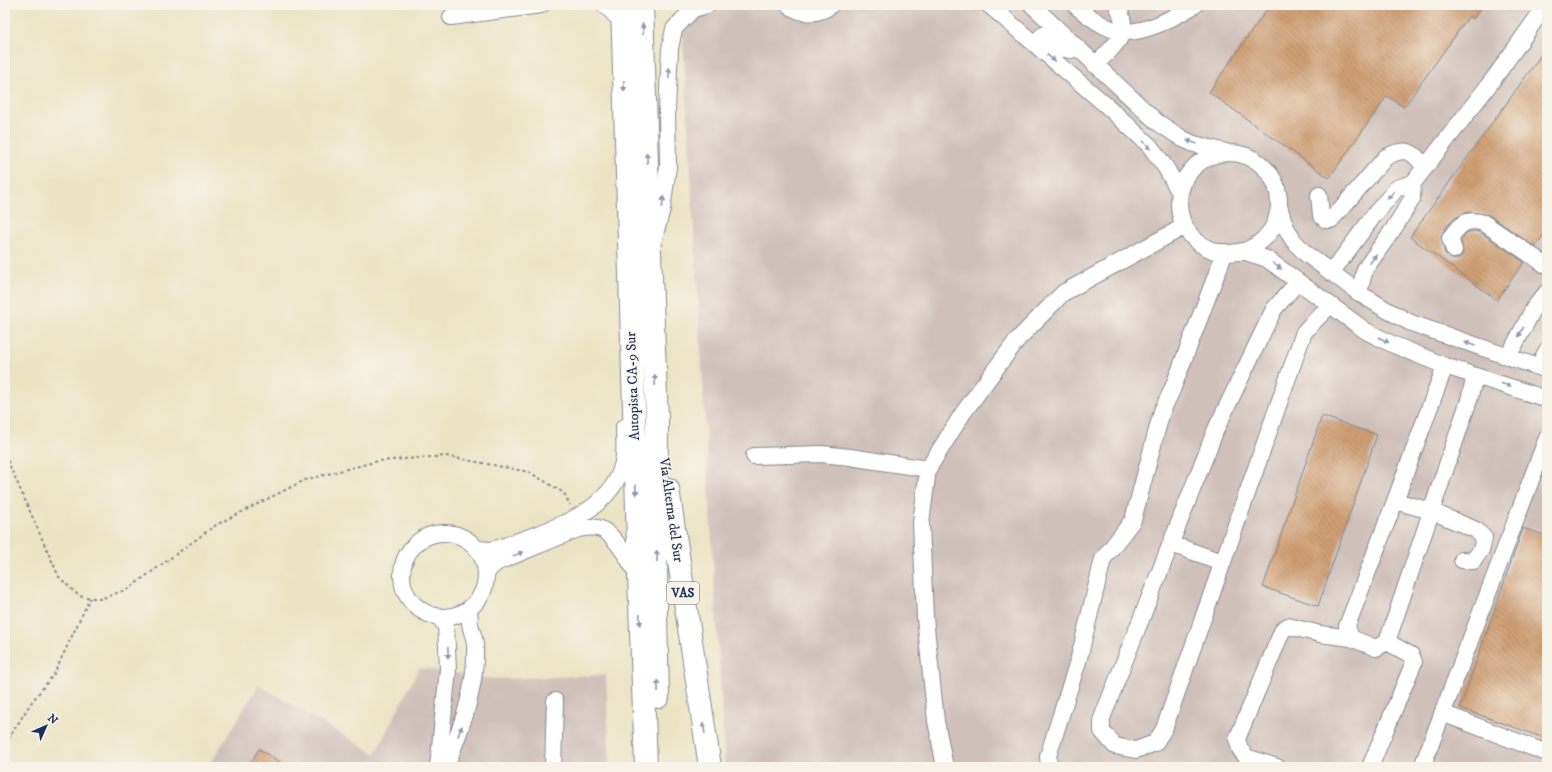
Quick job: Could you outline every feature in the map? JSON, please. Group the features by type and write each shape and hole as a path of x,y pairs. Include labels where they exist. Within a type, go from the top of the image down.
{"highway":[{"name":"Autopista CA-9 Sur","path":"642,5 657,419 656,616 661,767"},
{"name":"Autopista CA-9 Sur","path":"622,14 646,767"},
{"name":"Vía Alterna del Sur","path":"657,419 710,767"},
{"path":"638,767 645,745"}],"street":[{"path":"451,17 541,5"},
{"path":"605,5 622,14"},
{"path":"650,253 662,209 668,167 668,110 671,42 674,29 693,10 707,5"},
{"path":"789,5 805,12 818,12 831,5"},
{"path":"990,5 1013,18 1025,27 1030,28 1038,10 1157,122 1183,139 1194,144 1249,157 1266,169 1276,186 1279,206 1285,226 1293,240 1305,253 1359,293 1410,323 1543,368 1547,350"},
{"path":"990,5 1107,106 1150,146 1166,168 1180,193"},
{"path":"1075,5 1084,13 1108,27 1122,32 1146,29 1180,14 1195,5"},
{"path":"1095,65 1118,40 1122,32 1121,12 1117,5"},
{"path":"1359,293 1365,269 1394,228 1412,199 1413,184 1495,77 1546,5"},
{"path":"1034,44 1042,34 1046,34 1065,49 1081,52"},
{"path":"1320,195 1321,215 1326,220 1331,220 1386,156 1398,151 1408,152 1418,158 1425,168"},
{"path":"1230,152 1212,155 1197,164 1186,177 1180,193 1179,210 1185,226 1195,239 1209,248 1225,252 1242,251 1256,245 1268,235 1276,221 1279,206"},
{"path":"1331,273 1375,214 1397,188 1413,184"},
{"path":"1454,250 1450,238 1466,221 1474,220 1484,223 1547,266"},
{"path":"945,767 936,721 925,618 921,523 928,469 963,413 1017,340 1064,294 1185,226"},
{"path":"1242,251 1267,259 1366,330 1392,344 1444,366 1547,399"},
{"path":"1049,767 1048,756 1079,658 1103,559 1133,520 1162,411 1172,390 1225,252"},
{"path":"477,549 491,550 502,547 576,518 602,500 619,477 623,465 624,452 621,283 630,269"},
{"path":"1298,282 1274,309 1216,429 1102,718 1102,731 1115,746 1136,750 1155,743 1164,728 1304,332 1330,305"},
{"path":"1508,356 1534,308 1547,292"},
{"path":"1351,638 1347,626 1395,501 1444,366"},
{"path":"1277,767 1246,757 1240,749 1237,739 1282,629 1288,626 1320,634 1351,638 1376,648 1387,642 1475,376"},
{"path":"1422,767 1442,713 1542,469 1547,438"},
{"path":"754,456 821,454 928,469"},
{"path":"1395,501 1431,511 1476,530 1484,538 1481,550 1473,561 1462,560"},
{"path":"486,574 498,562 578,529 590,527 601,529 618,544 639,577"},
{"path":"441,534 454,535 467,540 477,549 484,561 486,574 484,588 478,600 469,609 455,616 439,617 426,613 415,605 407,594 402,581 403,568 408,555 416,544 428,537 441,534"},
{"path":"1171,544 1222,562"},
{"path":"446,767 465,719 472,686 475,643 470,626 469,609"},
{"path":"438,767 448,662 446,626 439,617"},
{"path":"1370,767 1414,662 1414,658 1411,655 1387,642"},
{"path":"553,767 555,701"},
{"path":"1442,713 1547,753"}],"path":[{"path":"5,455 59,577 79,596 90,598 100,599 128,588 216,525 305,480 378,461 446,456 529,472 564,493 576,518"},
{"path":"5,744 31,703 54,674 90,598"}],"shaded area":[{"path":"681,5 1547,5 1547,767 725,767"},
{"path":"419,668 494,679 606,675 610,767 208,767 259,685 375,754"}],"building":[{"path":"1270,5 1483,5 1473,19 1469,16 1404,107 1387,96 1329,178 1209,92"},
{"path":"1547,47 1547,230 1535,247 1489,215 1471,212 1455,218 1446,227 1441,236 1445,253 1452,259 1457,259 1461,256 1463,252 1461,240 1466,233 1473,231 1480,232 1524,262 1497,300 1410,237"},
{"path":"1322,416 1377,435 1318,606 1263,587"},
{"path":"1523,528 1547,536 1547,739 1460,708"},
{"path":"259,749 287,767 248,767"}]}
